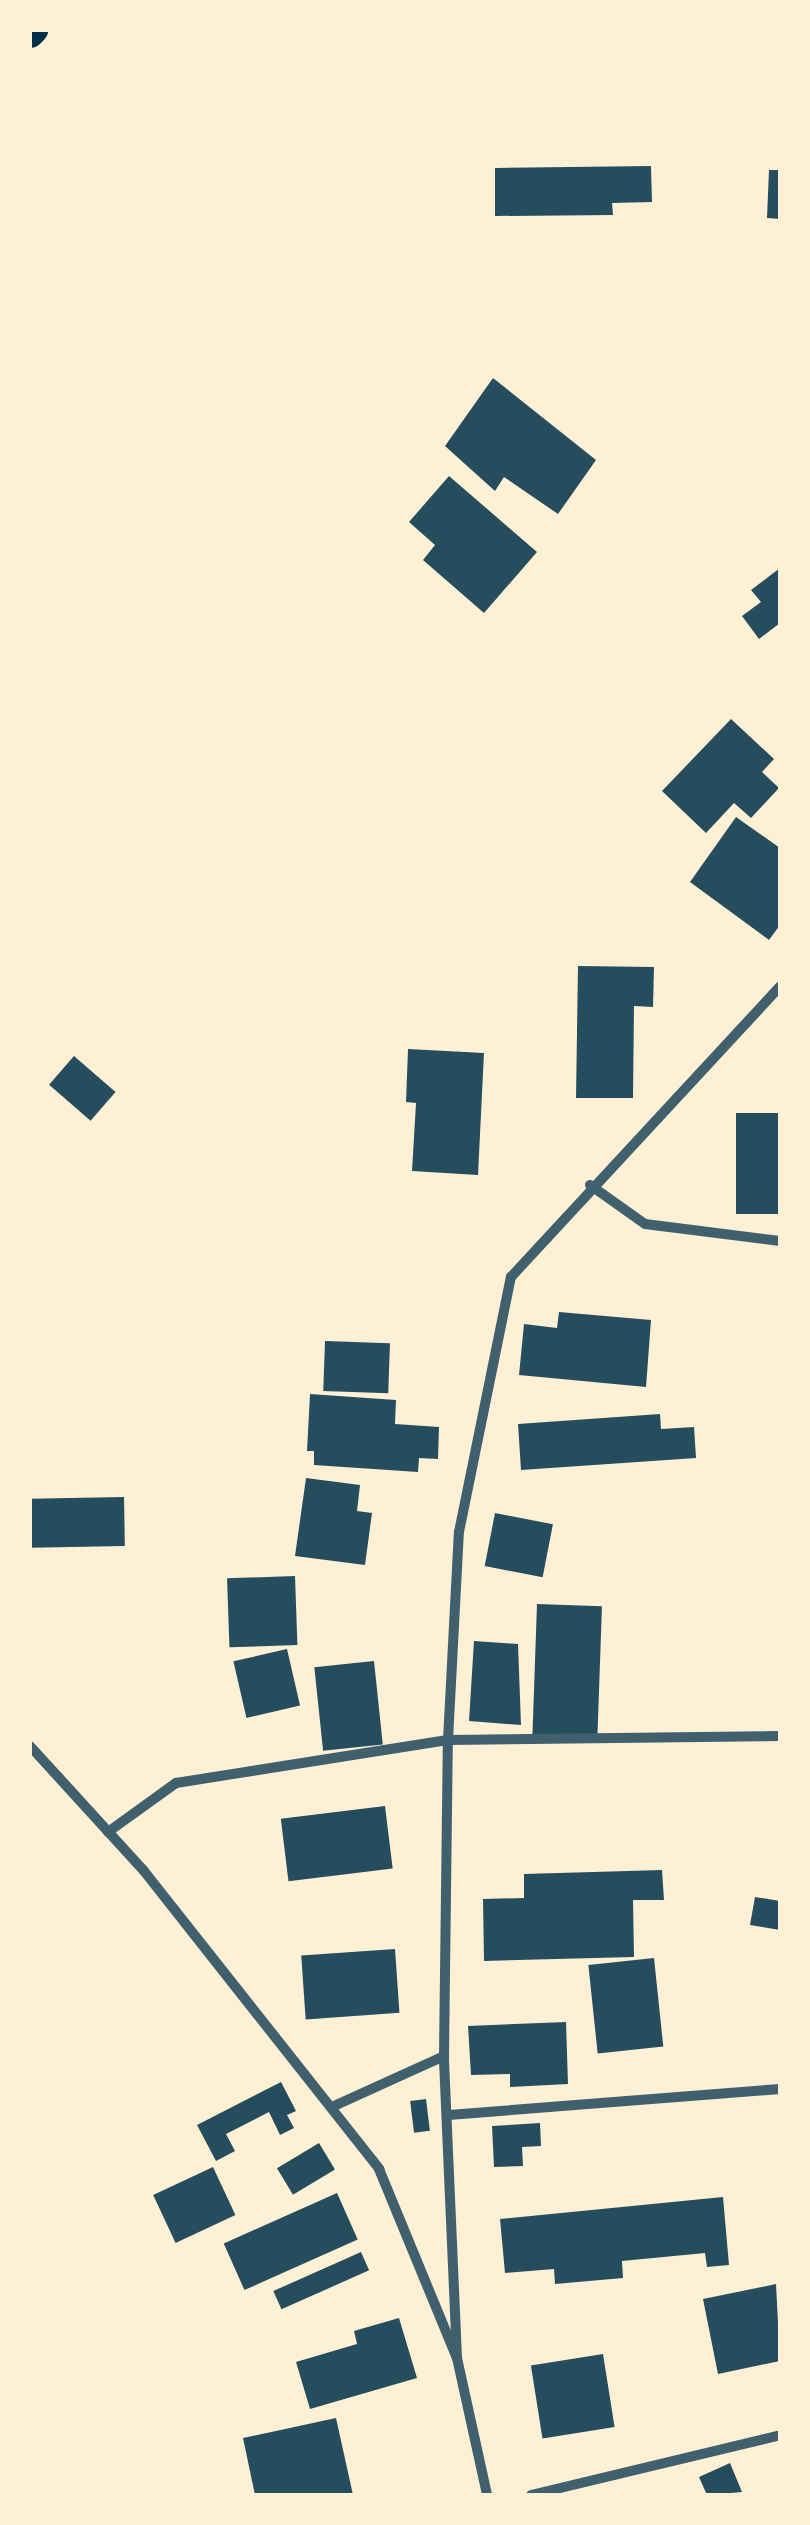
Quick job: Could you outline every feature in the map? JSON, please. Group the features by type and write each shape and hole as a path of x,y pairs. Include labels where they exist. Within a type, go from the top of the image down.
{"street":[{"path":"456,2358 444,2056 448,1740 459,1532 511,1278 590,1185 780,987"},
{"path":"590,1185 645,1224 780,1240"},
{"path":"108,1832 176,1783 448,1740 780,1736"},
{"path":"30,1746 108,1832 334,2106 380,2170 456,2358 487,2495"},
{"path":"334,2106 444,2056"},
{"path":"449,2115 780,2089"},
{"path":"532,2495 780,2435"}],"building":[{"path":"651,166 652,202 612,203 613,215 495,216 495,168"},
{"path":"769,170 780,170 780,219 767,218"},
{"path":"493,378 596,460 558,514 504,477 495,491 445,446"},
{"path":"449,476 537,552 484,613 423,560 435,545 409,522"},
{"path":"780,568 780,623 759,639 742,616 761,602 751,590"},
{"path":"731,719 774,759 762,772 779,788 751,818 734,803 706,833 662,791"},
{"path":"736,817 780,848 780,925 769,940 690,882"},
{"path":"578,966 654,967 653,1007 634,1006 633,1098 576,1098"},
{"path":"408,1049 484,1053 478,1175 412,1171 416,1103 406,1102"},
{"path":"74,1056 116,1092 91,1121 49,1085"},
{"path":"736,1113 780,1113 780,1214 736,1214"},
{"path":"559,1312 651,1320 646,1387 519,1375 524,1324 557,1328"},
{"path":"325,1341 390,1343 388,1393 323,1391"},
{"path":"310,1394 396,1400 395,1424 439,1427 438,1459 419,1458 418,1472 314,1465 314,1451 307,1451"},
{"path":"660,1414 661,1429 694,1427 696,1458 521,1470 518,1424"},
{"path":"306,1478 360,1485 357,1511 372,1513 365,1565 295,1556"},
{"path":"124,1497 125,1546 31,1548 30,1499"},
{"path":"495,1513 553,1524 543,1577 485,1566"},
{"path":"295,1576 297,1645 229,1647 227,1578"},
{"path":"537,1604 602,1606 597,1736 532,1734"},
{"path":"474,1641 518,1644 521,1725 469,1721"},
{"path":"287,1649 300,1706 246,1718 233,1661"},
{"path":"374,1661 383,1745 323,1751 314,1667"},
{"path":"385,1806 393,1869 288,1881 281,1819"},
{"path":"662,1870 664,1900 633,1900 634,1957 484,1961 483,1899 524,1898 524,1874"},
{"path":"755,1897 780,1901 780,1930 750,1925"},
{"path":"395,1949 399,2013 306,2019 301,1956"},
{"path":"654,1958 663,2047 598,2053 588,1965"},
{"path":"566,2022 568,2084 510,2087 510,2074 471,2075 468,2026"},
{"path":"281,2082 296,2111 287,2115 294,2128 280,2135 269,2112 226,2134 235,2151 216,2161 197,2125"},
{"path":"426,2099 430,2131 414,2133 410,2101"},
{"path":"540,2123 541,2146 522,2147 523,2166 494,2167 492,2126"},
{"path":"319,2143 335,2170 293,2195 277,2168"},
{"path":"213,2167 235,2215 176,2243 153,2195"},
{"path":"337,2193 358,2240 244,2290 224,2243"},
{"path":"723,2197 729,2265 707,2267 705,2253 622,2261 623,2278 555,2284 554,2269 505,2273 500,2219"},
{"path":"361,2252 369,2270 281,2309 273,2291"},
{"path":"776,2284 780,2361 718,2374 703,2299"},
{"path":"399,2318 417,2378 310,2409 296,2362 357,2344 354,2331"},
{"path":"603,2354 615,2427 542,2439 531,2365"},
{"path":"336,2418 353,2495 255,2495 243,2438"},
{"path":"730,2463 742,2492 707,2495 699,2477"}]}
